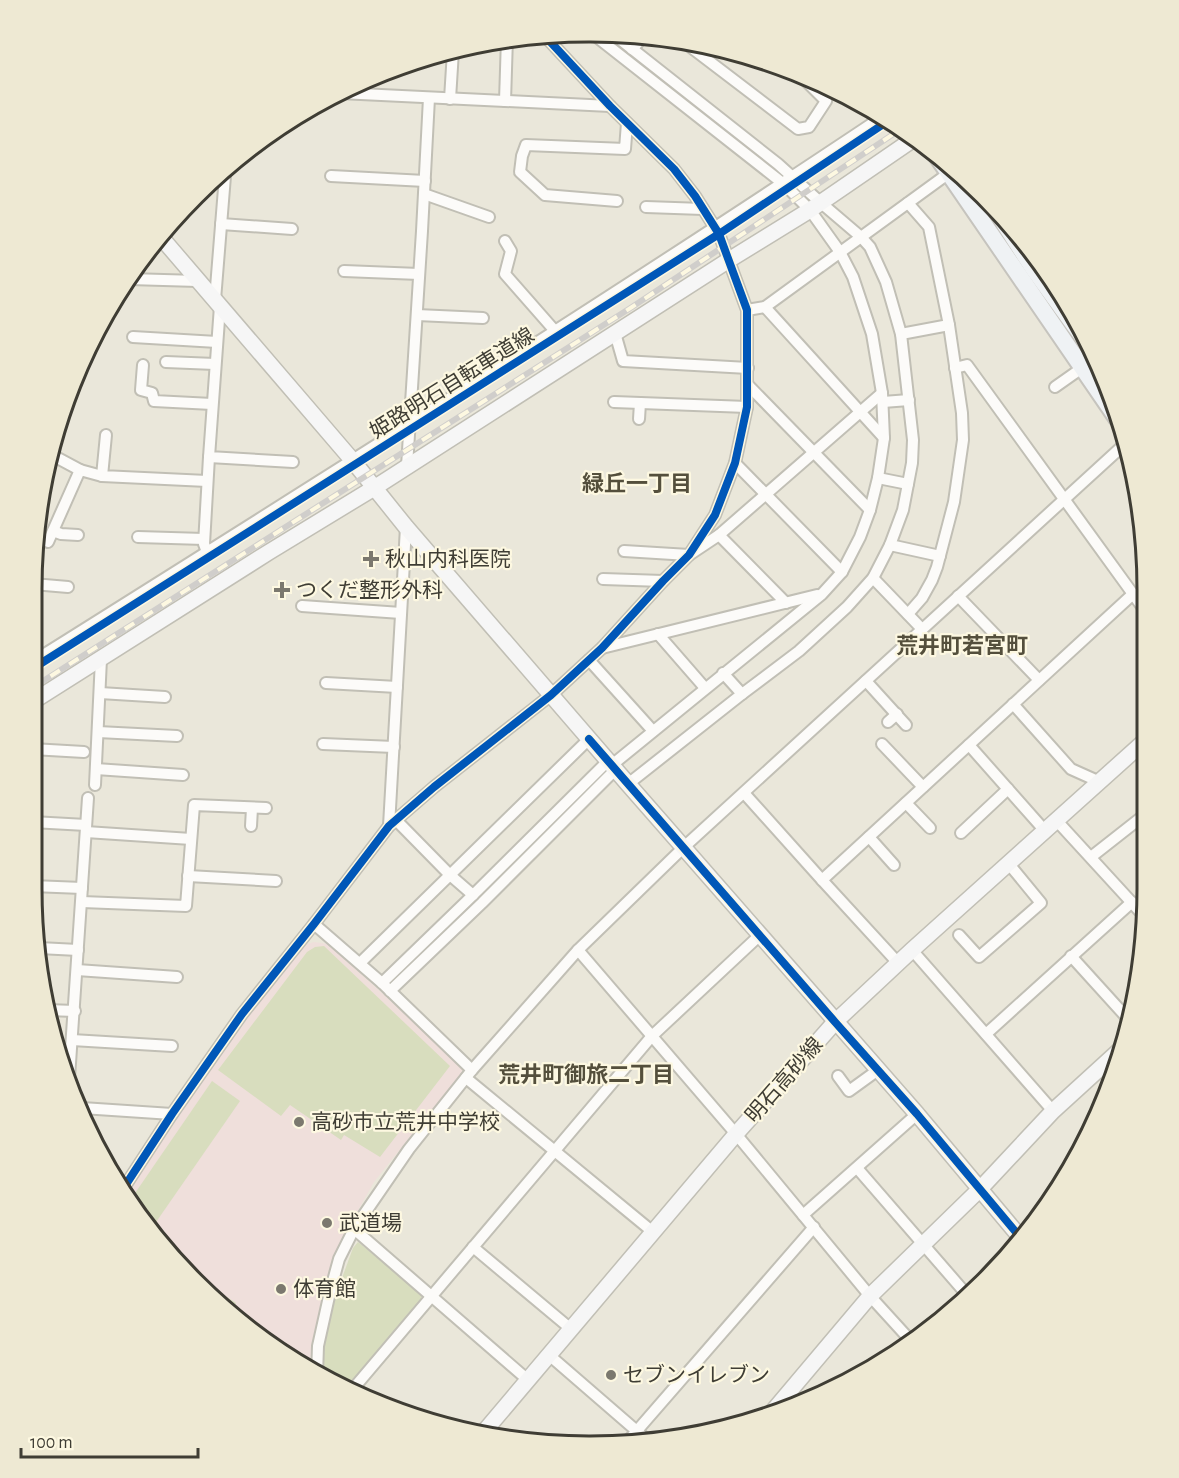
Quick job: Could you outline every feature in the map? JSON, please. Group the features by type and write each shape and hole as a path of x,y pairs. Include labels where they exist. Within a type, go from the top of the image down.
{"main road":[{"path":"958,186 1101,394"}],"street":[{"path":"603,42 783,184 861,237 870,248 886,282 901,334 914,440 903,510 890,545 873,578 847,607 799,651 628,784"},
{"path":"127,1182 242,1014 315,924 392,823 551,695 602,648 689,555 715,516 735,463 747,407 747,310 718,234 674,169 610,106 552,43"},
{"path":"382,982 612,765 822,594 842,572 860,537 879,478 884,438 882,398 872,334 853,277 815,206 793,176 624,43"},
{"path":"632,49 636,44"},
{"path":"505,101 507,49"},
{"path":"699,54 798,129 808,127 826,101 816,91"},
{"path":"450,99 452,60"},
{"path":"357,94 610,106"},
{"path":"407,466 429,98"},
{"path":"42,656 353,461 715,229 874,122"},
{"path":"617,201 545,195 520,172 522,156 526,145 625,149 627,123"},
{"path":"42,696 374,488 815,206 907,143"},
{"path":"747,310 765,307 947,175"},
{"path":"331,176 425,181"},
{"path":"207,552 204,539 224,182"},
{"path":"424,194 489,217"},
{"path":"908,203 928,227 949,325 962,413 963,440 954,502 940,556 932,580 922,598 908,614"},
{"path":"646,207 703,209"},
{"path":"221,224 292,229"},
{"path":"505,241 511,251 505,274 555,331"},
{"path":"166,243 353,461 406,527 917,1114 1016,1232"},
{"path":"344,270 419,274"},
{"path":"138,279 198,281"},
{"path":"765,307 884,438"},
{"path":"417,315 483,318"},
{"path":"901,334 949,325"},
{"path":"615,333 623,361 748,369"},
{"path":"133,337 217,342"},
{"path":"166,362 215,364"},
{"path":"143,365 141,390 152,393 154,401 212,404"},
{"path":"955,368 967,365 1137,600"},
{"path":"1055,387 1082,368"},
{"path":"747,384 870,510"},
{"path":"624,551 689,555 719,535 860,413 882,398 909,399"},
{"path":"614,402 747,407"},
{"path":"639,419 640,403"},
{"path":"102,476 106,435"},
{"path":"317,1364 318,1346 330,1292 339,1259 354,1229 409,1149 469,1074 578,950 684,848 1118,450"},
{"path":"208,457 293,462"},
{"path":"59,459 80,470 102,476 207,481"},
{"path":"735,463 842,572"},
{"path":"48,542 80,470"},
{"path":"879,478 908,484"},
{"path":"392,823 406,527"},
{"path":"53,531 78,535"},
{"path":"719,535 786,603"},
{"path":"138,537 204,539"},
{"path":"890,545 940,556"},
{"path":"873,578 922,629"},
{"path":"603,579 663,581"},
{"path":"42,585 68,587"},
{"path":"602,648 822,594"},
{"path":"822,880 1133,594"},
{"path":"958,596 1040,680"},
{"path":"302,606 401,613"},
{"path":"658,634 705,688"},
{"path":"95,785 101,659"},
{"path":"589,660 653,730"},
{"path":"723,673 742,694"},
{"path":"866,681 906,725"},
{"path":"326,683 397,687"},
{"path":"100,693 165,697"},
{"path":"1013,704 1071,769 1100,782"},
{"path":"888,722 897,714"},
{"path":"98,732 177,736"},
{"path":"360,963 589,739"},
{"path":"323,744 394,747"},
{"path":"882,744 923,787"},
{"path":"969,745 1046,831"},
{"name":"明石高砂線","path":"488,1426 736,1134 835,1022 1137,748"},
{"path":"42,750 84,752"},
{"path":"390,991 490,895 612,765"},
{"path":"96,769 183,775"},
{"path":"961,832 1008,789"},
{"path":"744,793 899,964"},
{"path":"70,1061 88,798"},
{"path":"906,803 930,828"},
{"path":"82,902 186,906 194,805 266,808"},
{"path":"251,826 252,808"},
{"path":"1058,821 1136,907"},
{"path":"1091,857 1137,821"},
{"path":"42,823 191,839"},
{"path":"392,823 473,894"},
{"path":"869,837 894,865"},
{"path":"959,934 979,957 1041,903 1009,864"},
{"path":"188,876 276,881"},
{"path":"42,886 82,888"},
{"path":"986,1034 1132,902"},
{"path":"315,924 382,982 469,1074 554,1150 653,1232"},
{"path":"357,1384 652,1036 760,935"},
{"path":"46,948 78,950"},
{"path":"578,950 736,1134 870,1296 906,1335"},
{"path":"912,950 1053,1111"},
{"path":"1071,956 1122,1012"},
{"path":"77,970 177,977"},
{"path":"57,1010 75,1011"},
{"path":"72,1040 172,1046"},
{"path":"791,1397 870,1296 980,1190 1053,1111 1109,1060"},
{"path":"838,1076 849,1091 878,1070"},
{"path":"88,1108 172,1114"},
{"path":"803,1215 917,1114"},
{"path":"857,1168 962,1289"},
{"path":"635,1434 814,1227"},
{"path":"354,1229 528,1380"},
{"path":"473,1247 571,1329"},
{"path":"549,1355 640,1433"}],"shaded area":[{"name":"高砂市立荒井中学校","path":"314,942 328,944 462,1066 462,1072 374,1182 340,1243 321,1305 310,1360 256,1323 202,1276 155,1222 131,1188 220,1054 304,945"}],"green space":[{"path":"324,946 450,1066 380,1157 344,1135 341,1140 290,1105 281,1116 218,1070 307,952 315,947"},
{"path":"212,1081 240,1101 156,1223 135,1194"},
{"path":"358,1242 421,1294 421,1299 353,1383 322,1366 323,1349 335,1297 353,1248"}],"railway":[{"path":"42,682 632,307 894,134"}],"cycle path":[{"path":"127,1182 242,1014 389,826 434,787 551,695 602,648 689,555 715,515 735,463 747,407 747,310 719,234 695,196 674,169 610,106 552,43"},
{"name":"姫路明石自転車道線","path":"42,663 719,234 881,126"},
{"path":"589,739 917,1114 1016,1232"}],"place":[{"name":"秋山内科医院","path":"371,559"},
{"name":"つくだ整形外科","path":"282,590"},
{"name":"高砂市立荒井中学校","path":"299,1122"},
{"name":"武道場","path":"327,1223"},
{"name":"体育館","path":"281,1289"},
{"name":"セブンイレブン","path":"611,1375"}],"district":[{"name":"緑丘一丁目","path":"637,483"},
{"name":"荒井町若宮町","path":"962,645"},
{"name":"荒井町御旅二丁目","path":"586,1074"}]}
